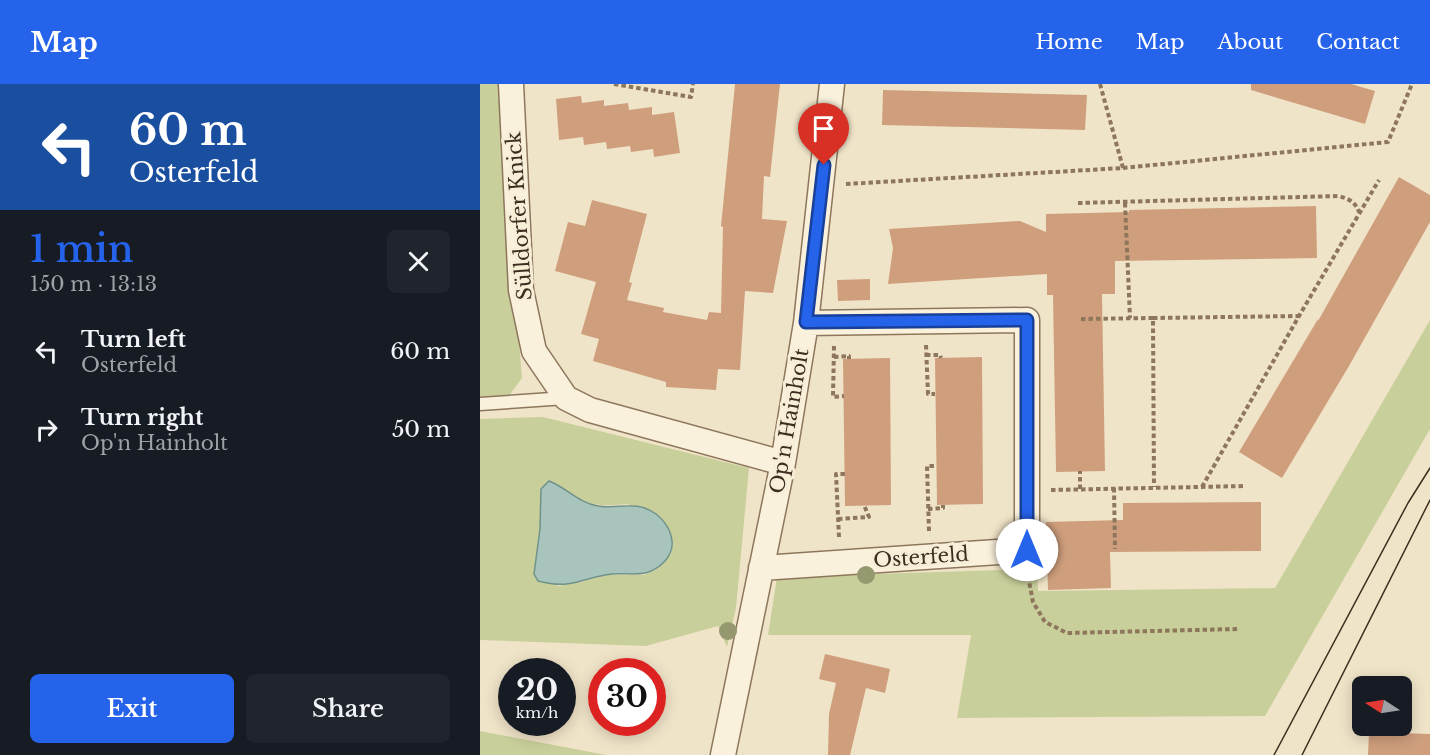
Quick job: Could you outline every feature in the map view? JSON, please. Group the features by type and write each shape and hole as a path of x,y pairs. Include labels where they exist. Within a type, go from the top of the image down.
{"street":[{"name":"Sülldorfer Knick","path":"511,84 521,290 534,351 566,398"},
{"name":"Op'n Hainholt","path":"723,755 783,463 806,322 832,84"},
{"path":"806,322 1027,320 1027,550"},
{"path":"566,398 590,410 783,463"},
{"name":"Osterfeld","path":"761,568 1027,550"}],"lane":[{"path":"480,404 566,398"}],"path":[{"path":"614,84 691,97 693,84"},
{"path":"1100,84 1123,168"},
{"path":"822,186 1123,168 1388,142 1412,84"},
{"path":"1202,487 1379,180"},
{"path":"1078,203 1338,196 1355,203 1359,212"},
{"path":"1125,203 1130,318"},
{"path":"1082,319 1299,316"},
{"path":"1152,318 1154,487"},
{"path":"835,321 833,397 844,396"},
{"path":"924,321 928,394 935,394"},
{"path":"926,355 940,355 940,358"},
{"path":"834,357 849,356 849,359"},
{"path":"929,557 927,466 936,466"},
{"path":"1080,471 1080,489"},
{"path":"842,562 836,474 844,474"},
{"path":"1027,490 1246,486"},
{"path":"1114,488 1115,549"},
{"path":"838,519 869,517 864,505"},
{"path":"928,509 943,508 943,505"},
{"path":"1027,550 1028,581 1033,602 1045,622 1067,633 1238,629"}],"green space":[{"path":"480,84 498,84 522,378 508,397 480,397"},
{"path":"1430,320 1430,429 1265,716 957,718 971,635 768,635 777,577 1037,569 1038,591 1275,588"},
{"path":"543,417 749,468 736,608 727,647 718,626 646,646 480,640 480,419","holes":["558,485 583,501 598,505 628,504 673,543 671,554 657,569 644,575 606,575 558,586 534,574 540,529 541,489"]},
{"path":"480,731 606,755 480,755"}],"water":[{"path":"549,481 591,504 605,507 641,507 656,514 662,519 670,533 671,552 658,567 644,573 605,575 565,584 538,581 534,574 540,529 541,489"}],"building":[{"path":"735,84 780,84 770,177 764,176 762,219 787,221 773,293 745,291 740,370 718,369 716,390 666,387 666,382 593,361 599,339 581,334 596,282 555,271 568,222 585,226 592,200 647,214 629,282 632,283 627,300 664,308 663,312 707,320 709,312 721,313 723,227 721,226"},
{"path":"1251,84 1351,84 1375,91 1365,124 1251,90"},
{"path":"883,90 1087,95 1085,130 882,125"},
{"path":"581,96 582,103 604,100 604,106 628,103 629,110 652,107 652,115 674,112 680,153 654,157 653,149 631,152 630,146 607,149 606,142 584,145 583,137 559,140 556,99"},
{"path":"1399,177 1430,195 1430,222 1349,366 1282,478 1239,452 1318,319 1318,321"},
{"path":"1316,206 1317,258 1115,261 1115,294 1102,294 1105,471 1056,472 1053,295 1047,295 1047,274 888,284 893,248 889,229 1020,221 1046,232 1046,214"},
{"path":"870,279 870,300 838,301 837,280"},
{"path":"982,357 983,504 937,505 935,358"},
{"path":"890,358 891,505 845,506 843,359"},
{"path":"1261,502 1261,551 1110,552 1111,588 1048,590 1046,522 1123,520 1123,503"},
{"path":"825,654 890,669 885,693 866,688 850,755 828,755 829,714 836,683 819,679"},
{"path":"1430,734 1430,755 1368,755 1369,736"}],"tram line":[{"path":"1274,755 1408,503 1430,468"},
{"path":"1302,755 1430,500"}],"route":[{"path":"824,165 806,322 1027,320 1027,550"}]}
